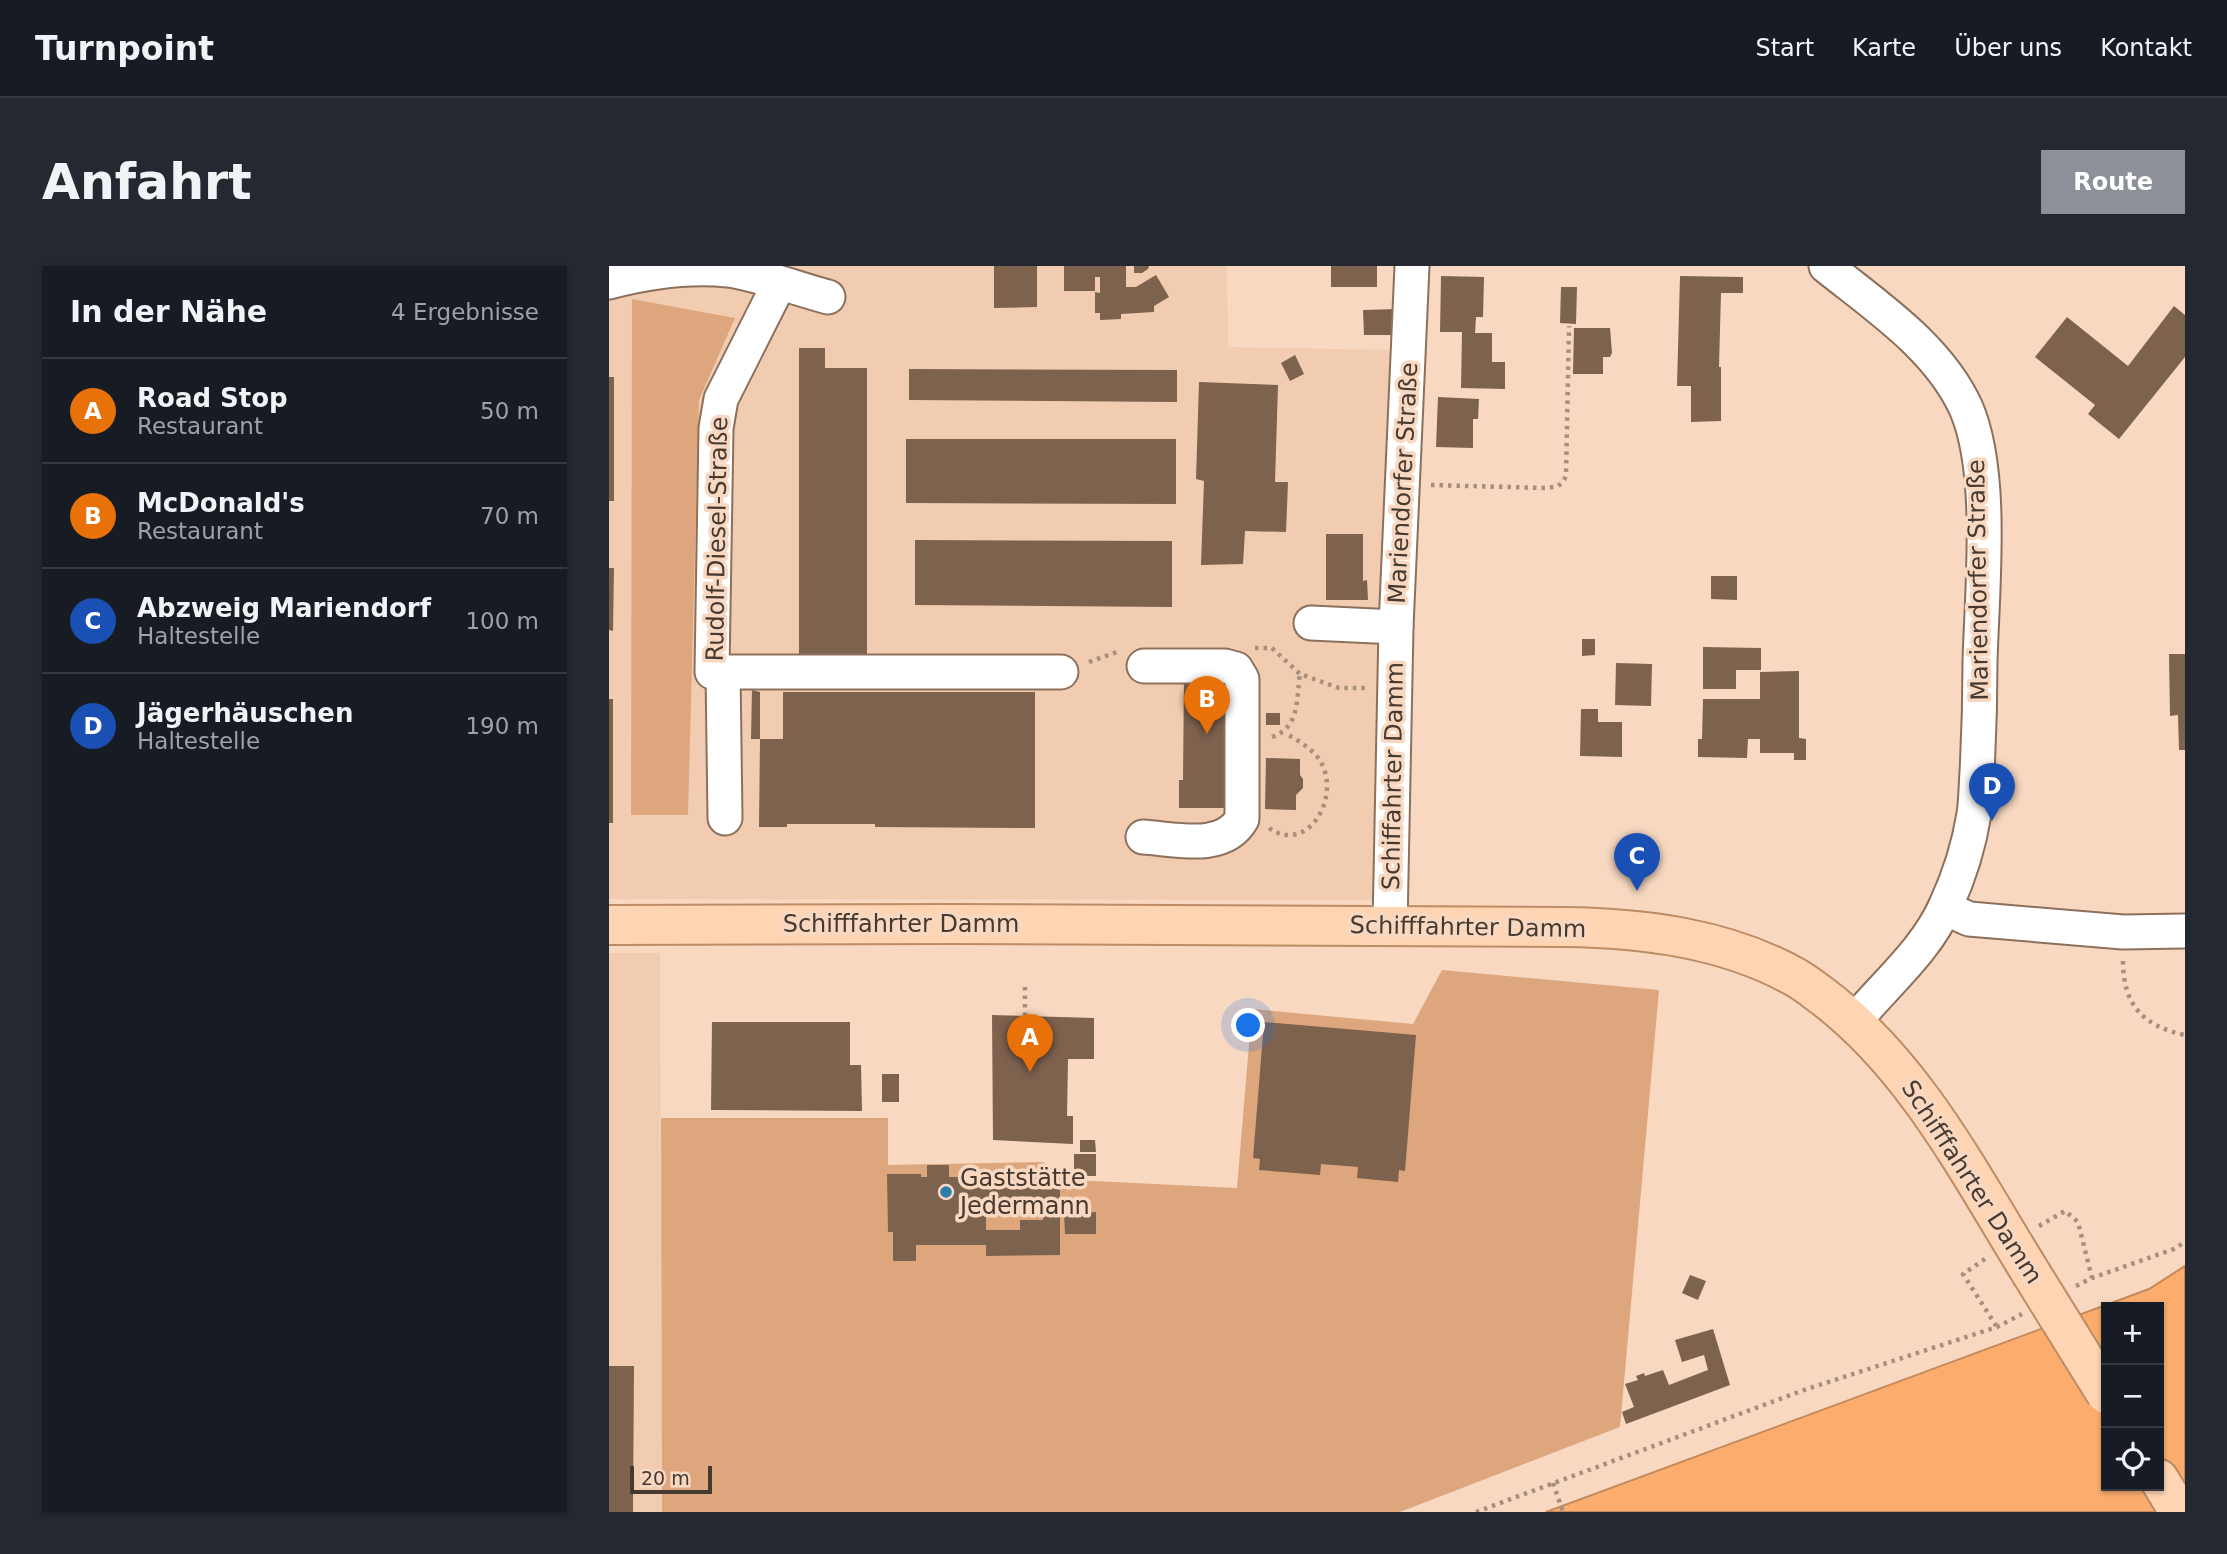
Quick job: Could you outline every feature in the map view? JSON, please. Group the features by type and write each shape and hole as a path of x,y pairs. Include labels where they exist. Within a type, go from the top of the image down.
{"main road":[{"name":"Schifffahrter Damm","path":"609,925 1610,928 1673,936 1744,953 1797,977 1854,1022 1895,1066 1923,1102 2032,1291 2101,1387"},
{"path":"2164,1487 2179,1512"}],"street":[{"name":"Mariendorfer Straße","path":"1396,626 1411,339 1412,266"},
{"name":"Mariendorfer Straße","path":"1826,266 1897,323 1930,355 1954,385 1966,410 1979,459 1983,545 1979,738 1974,814 1959,873 1945,908 1912,958 1854,1022"},
{"path":"609,282 687,268 728,270 767,276 828,297"},
{"name":"Rudolf-Diesel-Straße","path":"767,276 720,399 716,428 712,672 1061,672"},
{"path":"1311,623 1396,626"},
{"name":"Schiffahrter Damm","path":"1390,926 1396,626"},
{"path":"1143,837 1219,840 1230,834 1242,819 1242,679 1236,669 1225,666 1144,666"},
{"path":"723,672 725,818"},
{"path":"1945,908 1969,919 2123,932 2185,931"}],"path":[{"path":"1404,484 1531,488 1557,486 1563,482 1566,476 1569,326"},
{"path":"1264,745 1271,738 1285,733 1293,722 1300,674"},
{"path":"1339,688 1365,688"},
{"path":"1265,822 1269,829 1281,836 1295,835 1307,829 1320,815 1326,803 1326,774 1319,760 1310,749 1285,733"},
{"path":"2123,932 2123,969 2133,1003 2152,1025 2185,1035"},
{"path":"1025,987 1025,1015"},
{"path":"2043,1224 2065,1211 2078,1222 2092,1278"},
{"path":"2068,1290 2092,1278 2174,1249 2185,1241"},
{"path":"1996,1252 1963,1274 1997,1327"},
{"path":"1476,1512 1804,1390 1997,1327 2032,1291"},
{"path":"1553,1483 1563,1512"}],"shaded area":[{"path":"609,266 1227,266 1228,347 1393,350 1373,900 609,899"},
{"path":"632,299 735,318 699,400 688,815 631,815"},
{"path":"609,953 660,953 662,1512 609,1512"},
{"path":"1442,970 1659,990 1620,1427 1400,1512 662,1512 661,1118 888,1118 888,1165 1043,1162 1072,1180 1237,1188 1252,1009 1413,1024"},
{"path":"2185,1266 2185,1512 1546,1512 2101,1307 2101,1491 2164,1491 2164,1302 2114,1302 2149,1289"}],"building":[{"path":"994,266 1037,266 1037,307 994,308"},
{"path":"1064,266 1126,266 1126,287 1136,287 1156,275 1169,297 1154,306 1154,312 1121,314 1121,319 1100,320 1100,313 1095,313 1095,292 1100,293 1100,277 1095,277 1095,291 1064,291"},
{"path":"1134,266 1149,266 1142,273 1134,273"},
{"path":"1331,266 1377,266 1377,287 1331,287"},
{"path":"1441,276 1484,277 1483,317 1476,317 1475,333 1492,333 1492,362 1505,362 1505,389 1461,388 1462,332 1440,332"},
{"path":"1680,276 1743,277 1743,293 1721,293 1721,421 1691,422 1691,386 1677,386"},
{"path":"1561,287 1577,287 1576,324 1560,323"},
{"path":"2174,306 2185,315 2185,357 2119,439 2088,414 2095,405 2035,357 2067,317 2128,366"},
{"path":"1397,309 1397,335 1364,335 1363,310"},
{"path":"1574,328 1610,328 1612,353 1610,357 1603,357 1603,374 1573,374"},
{"path":"799,348 825,348 825,368 867,368 867,659 799,658"},
{"path":"1295,355 1304,374 1290,381 1281,363"},
{"path":"909,369 1177,370 1177,402 909,400"},
{"path":"609,377 614,377 614,501 609,501"},
{"path":"1199,382 1278,385 1275,482 1288,482 1286,532 1245,531 1243,564 1201,565 1204,481 1196,479"},
{"path":"1438,397 1479,399 1478,419 1473,419 1473,448 1436,447"},
{"path":"906,439 1176,439 1176,504 906,503"},
{"path":"1326,534 1363,534 1363,581 1367,580 1368,600 1326,600"},
{"path":"915,540 1172,541 1172,607 915,605"},
{"path":"609,568 614,568 613,631 609,630"},
{"path":"1711,576 1737,576 1737,600 1711,599"},
{"path":"1582,639 1595,639 1595,655 1582,656"},
{"path":"1703,647 1761,648 1761,670 1736,670 1736,689 1703,689"},
{"path":"2169,654 2185,654 2185,750 2179,750 2178,715 2170,716"},
{"path":"1616,663 1652,664 1651,706 1615,705"},
{"path":"1799,671 1799,738 1806,739 1806,760 1794,760 1794,753 1760,753 1760,739 1748,739 1747,758 1698,757 1698,739 1702,739 1703,699 1760,699 1760,672"},
{"path":"1184,677 1224,677 1224,712 1231,712 1234,808 1179,808 1179,780 1183,780"},
{"path":"752,690 760,692 760,739 751,739"},
{"path":"783,692 1035,692 1035,828 875,827 875,824 787,824 787,827 759,827 760,739 783,739"},
{"path":"609,699 613,699 613,823 609,823"},
{"path":"1581,709 1598,709 1598,722 1622,722 1622,757 1580,756"},
{"path":"1266,713 1280,713 1280,725 1266,725"},
{"path":"1266,758 1300,759 1303,788 1296,795 1296,810 1265,809"},
{"path":"992,1015 1094,1018 1094,1059 1068,1059 1067,1116 1073,1116 1073,1144 993,1140"},
{"path":"712,1022 850,1022 850,1065 861,1065 862,1111 711,1110"},
{"path":"1264,1022 1416,1035 1405,1171 1399,1170 1398,1182 1357,1178 1358,1167 1321,1164 1320,1175 1259,1170 1260,1159 1253,1158"},
{"path":"882,1074 899,1074 899,1102 882,1102"},
{"path":"1080,1140 1095,1140 1096,1152 1080,1152"},
{"path":"1074,1154 1096,1154 1096,1176 1074,1176"},
{"path":"927,1165 949,1165 949,1177 1060,1176 1060,1255 986,1256 986,1245 916,1245 916,1261 893,1261 893,1232 888,1232 887,1174 921,1174 921,1177 927,1177","holes":["986,1200 1044,1200 1043,1220 1020,1220 1020,1230 986,1230"]},
{"path":"1096,1212 1096,1234 1065,1234 1064,1213"},
{"path":"1690,1275 1706,1281 1698,1300 1682,1293"},
{"path":"1713,1329 1730,1385 1626,1424 1622,1412 1634,1407 1625,1384 1638,1380 1636,1376 1644,1373 1645,1376 1663,1370 1669,1385 1708,1370 1704,1355 1682,1362 1675,1340"},
{"path":"609,1366 634,1366 633,1512 609,1512"}],"place":[{"name":"McDonald's","path":"1207,734"},
{"name":"Jägerhäuschen","path":"1992,821"},
{"name":"Abzweig Mariendorf","path":"1637,891"},
{"name":"Road Stop","path":"1030,1072"},
{"name":"Gaststätte Jedermann","path":"946,1192"}]}
